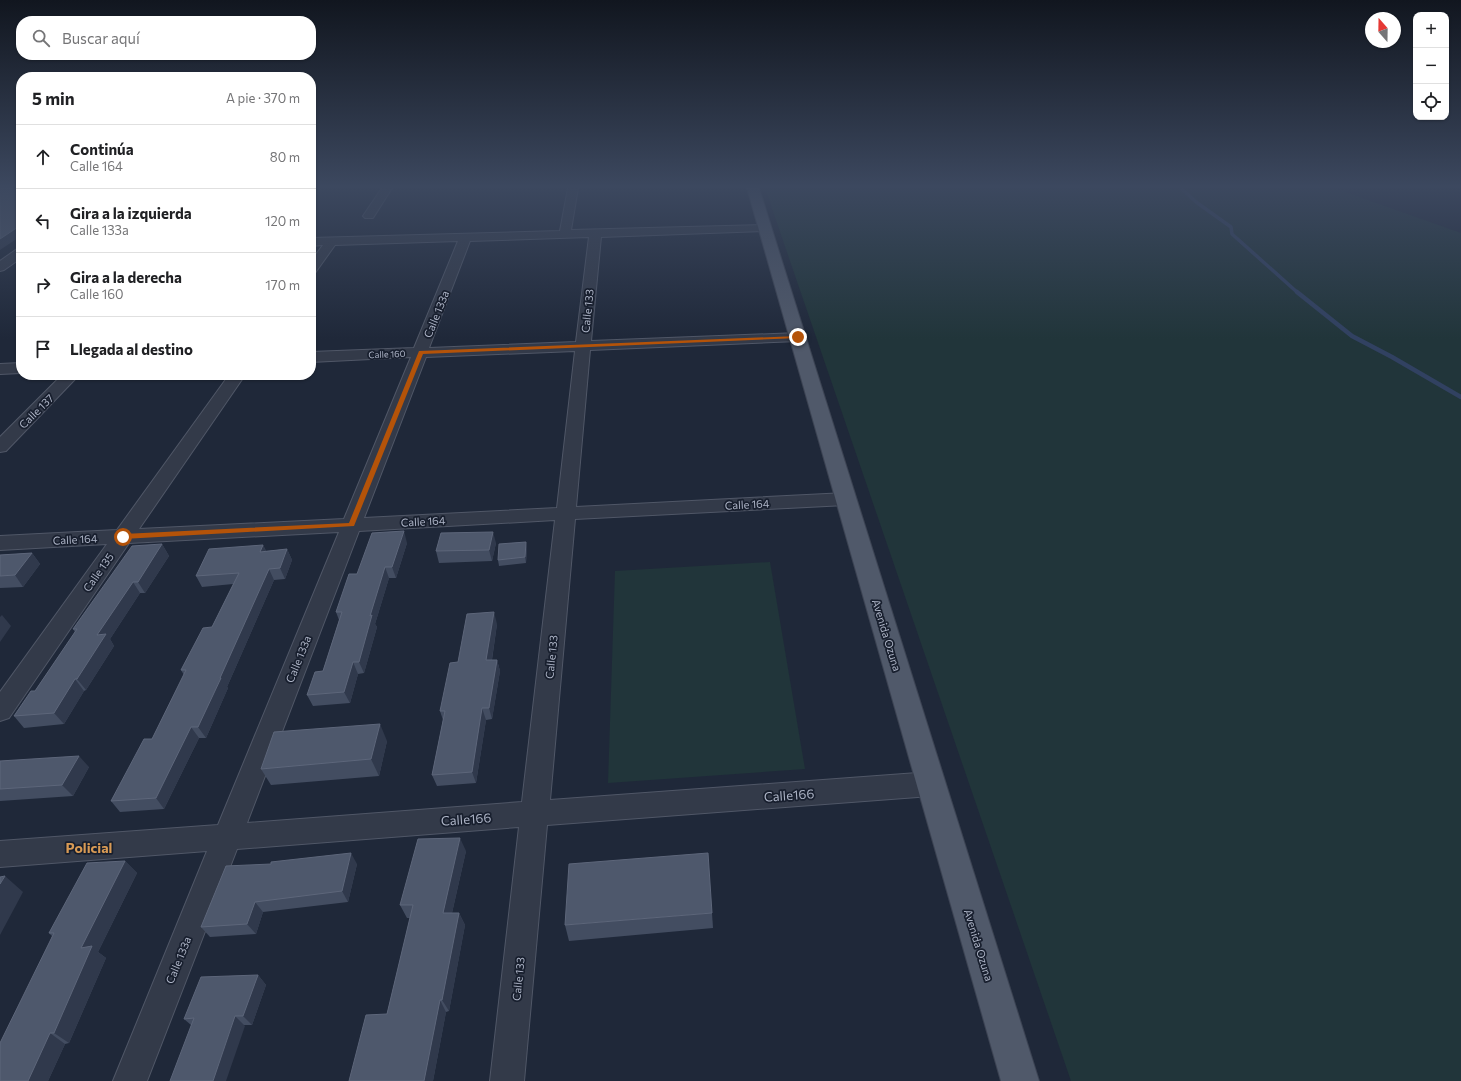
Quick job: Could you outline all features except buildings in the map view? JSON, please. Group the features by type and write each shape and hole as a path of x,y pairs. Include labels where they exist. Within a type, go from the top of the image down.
{"main road":[{"name":"Avenida Ozuna","path":"768,238 1020,1081"}],"street":[{"path":"316,242 427,238"},
{"name":"Calle 133a","path":"130,1081 465,238"},
{"name":"Calle 133","path":"507,1081 594,238"},
{"path":"316,263 331,242"},
{"path":"0,252 16,252"},
{"path":"0,267 16,256"},
{"name":"Calle 160","path":"316,356 798,337"},
{"path":"0,369 16,368"},
{"name":"Calle 137","path":"0,447 66,380"},
{"name":"Calle 135","path":"0,711 233,380"},
{"name":"Calle 164","path":"0,543 846,499"},
{"name":"Calle166","path":"0,854 931,784"}],"green space":[{"path":"782,238 1461,238 1461,1081 1071,1081"},
{"path":"770,562 805,769 608,783 615,571"}],"waterway":[{"path":"1237,238 1298,293"},
{"path":"1297,292 1352,336 1392,357 1461,397"}],"district":[{"name":"Policial","path":"89,847"}],"route":[{"path":"123,537 352,525 421,352 798,337"}]}
